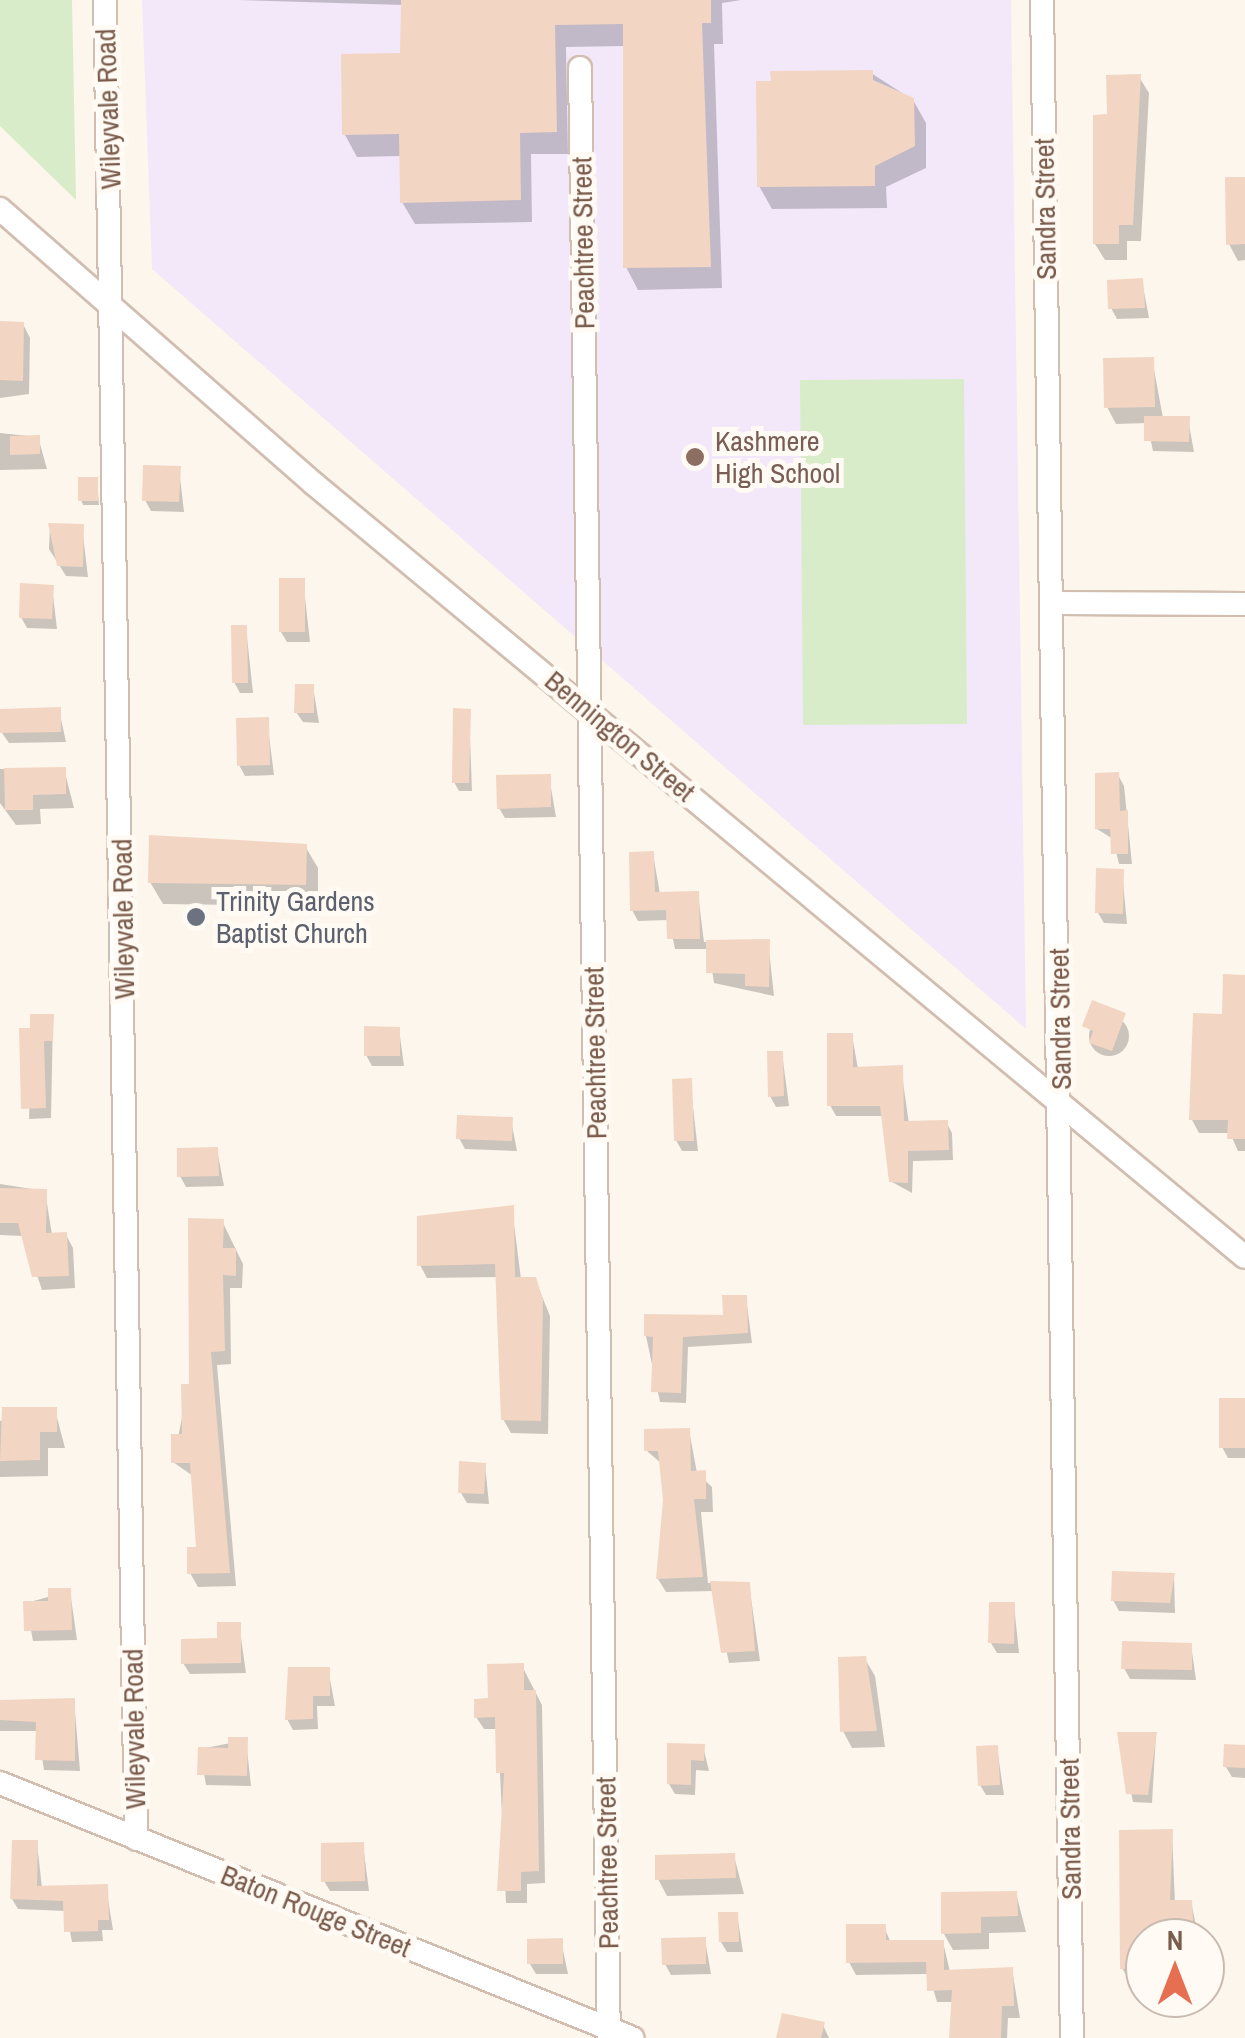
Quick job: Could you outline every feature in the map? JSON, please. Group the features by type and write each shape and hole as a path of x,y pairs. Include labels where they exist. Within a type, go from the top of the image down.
{"street":[{"name":"Wileyvale Road","path":"105,0 114,314 136,1839"},
{"name":"Sandra Street","path":"1042,0 1072,2038"},
{"name":"Peachtree Street","path":"580,68 609,2034"},
{"name":"Bennington Street","path":"0,209 114,314 1245,1257"},
{"path":"1053,604 1245,604"},
{"name":"Baton Rouge Street","path":"0,1783 609,2034 632,2038"}],"shaded area":[{"name":"Kashmere High School","path":"142,0 1011,0 1026,1029 152,269"}],"green space":[{"path":"0,0 72,0 76,200 0,126"},
{"path":"964,379 967,724 803,725 800,380"}],"building":[{"path":"401,0 711,0 711,23 702,23 711,267 623,268 623,24 555,25 557,132 520,133 521,200 400,203 399,134 342,135 341,54 400,53"},
{"path":"873,70 873,80 914,98 915,146 875,166 875,186 757,187 756,81 771,81 770,71"},
{"path":"1141,74 1133,225 1119,225 1119,244 1093,244 1093,115 1107,114 1106,75"},
{"path":"1225,177 1245,177 1245,244 1226,245"},
{"path":"1143,278 1145,308 1108,309 1107,280"},
{"path":"0,321 24,322 23,381 0,380"},
{"path":"1154,357 1155,407 1104,408 1103,358"},
{"path":"1144,416 1190,416 1189,442 1144,441"},
{"path":"40,435 40,454 10,455 10,436"},
{"path":"143,465 181,466 179,502 142,501"},
{"path":"78,477 98,477 98,501 78,501"},
{"path":"48,523 84,524 83,567 57,566"},
{"path":"279,578 305,578 305,632 279,632"},
{"path":"20,583 54,585 52,619 19,618"},
{"path":"231,625 247,625 248,683 232,683"},
{"path":"295,684 314,684 314,713 294,713"},
{"path":"61,707 61,732 0,733 0,709"},
{"path":"453,708 471,709 469,783 452,783"},
{"path":"269,717 270,765 237,766 236,718"},
{"path":"66,767 66,794 33,795 33,810 5,810 4,768"},
{"path":"1119,772 1120,811 1128,810 1128,854 1111,854 1110,829 1095,829 1095,773"},
{"path":"551,774 551,807 497,809 496,775"},
{"path":"149,835 307,844 306,885 148,883"},
{"path":"654,851 655,892 699,891 700,939 667,939 666,910 630,911 629,852"},
{"path":"1096,868 1124,869 1123,914 1095,913"},
{"path":"770,939 769,987 745,986 745,974 706,973 706,940"},
{"path":"1223,974 1245,975 1245,1139 1227,1139 1228,1120 1189,1120 1193,1013 1222,1014"},
{"path":"1092,1000 1126,1013 1112,1051 1089,1043 1093,1031 1082,1026"},
{"path":"30,1014 54,1014 53,1041 44,1041 46,1108 21,1109 19,1028 30,1028"},
{"path":"364,1026 400,1027 400,1056 364,1056"},
{"path":"827,1033 853,1033 853,1067 903,1065 904,1121 948,1120 949,1150 908,1151 908,1183 889,1182 880,1106 827,1106"},
{"path":"767,1051 783,1051 784,1096 768,1097"},
{"path":"692,1078 694,1141 674,1141 672,1079"},
{"path":"457,1115 513,1117 512,1141 456,1139"},
{"path":"218,1147 219,1176 177,1177 177,1148"},
{"path":"0,1188 47,1189 46,1233 67,1232 69,1276 32,1277 18,1223 0,1223"},
{"path":"514,1205 515,1277 536,1277 543,1300 541,1421 501,1420 495,1264 417,1266 417,1216"},
{"path":"188,1218 224,1219 223,1248 236,1248 236,1276 223,1275 225,1351 211,1352 230,1573 187,1574 187,1547 196,1547 190,1463 171,1463 171,1434 182,1434 181,1384 189,1384"},
{"path":"722,1295 747,1295 748,1333 683,1337 681,1393 651,1392 653,1337 644,1336 644,1314 723,1315"},
{"path":"1219,1398 1245,1398 1245,1448 1219,1448"},
{"path":"2,1407 57,1407 57,1432 40,1432 40,1460 0,1461"},
{"path":"690,1428 691,1471 706,1470 706,1499 694,1499 703,1577 656,1579 663,1500 658,1451 644,1451 644,1429"},
{"path":"459,1461 486,1463 484,1494 458,1493"},
{"path":"1112,1571 1175,1573 1170,1603 1111,1601"},
{"path":"710,1581 750,1582 755,1651 721,1653"},
{"path":"48,1588 71,1588 72,1630 24,1631 23,1601 48,1601"},
{"path":"989,1602 1015,1602 1014,1644 988,1643"},
{"path":"217,1622 241,1622 241,1663 181,1664 181,1639 217,1638"},
{"path":"1122,1641 1192,1643 1192,1670 1121,1669"},
{"path":"866,1656 877,1731 840,1732 838,1657"},
{"path":"524,1663 524,1690 536,1690 539,1871 521,1872 521,1891 497,1891 504,1773 496,1773 495,1717 474,1718 474,1699 488,1698 487,1664"},
{"path":"288,1667 330,1667 330,1696 313,1696 313,1719 285,1720"},
{"path":"75,1698 75,1761 35,1760 36,1722 0,1720 0,1700"},
{"path":"1117,1732 1157,1732 1148,1795 1126,1794"},
{"path":"228,1737 248,1737 247,1776 197,1775 198,1747 228,1748"},
{"path":"667,1743 705,1744 704,1761 691,1760 691,1785 667,1784"},
{"path":"1224,1744 1245,1745 1245,1768 1223,1767"},
{"path":"998,1745 1000,1785 978,1786 976,1746"},
{"path":"1173,1829 1170,1900 1192,1900 1193,1918 1125,1918 1125,1969 1120,1969 1119,1830"},
{"path":"12,1840 38,1840 37,1886 108,1884 109,1920 98,1920 98,1931 64,1932 63,1901 10,1899"},
{"path":"364,1842 365,1881 321,1882 321,1843"},
{"path":"735,1853 736,1878 655,1880 655,1855"},
{"path":"1017,1891 1018,1916 981,1917 981,1933 941,1934 941,1892"},
{"path":"718,1912 738,1912 739,1942 719,1942"},
{"path":"846,1924 886,1924 886,1940 944,1940 944,1970 1013,1967 1014,2006 1002,2006 1001,2038 949,2038 952,1990 927,1991 926,1962 846,1963"},
{"path":"706,1937 706,1964 662,1965 661,1938"},
{"path":"563,1938 563,1964 527,1964 527,1939"},
{"path":"782,2013 825,2022 821,2038 776,2038"}],"place":[{"name":"Kashmere High School","path":"695,457"},
{"name":"Trinity Gardens Baptist Church","path":"196,917"}]}
